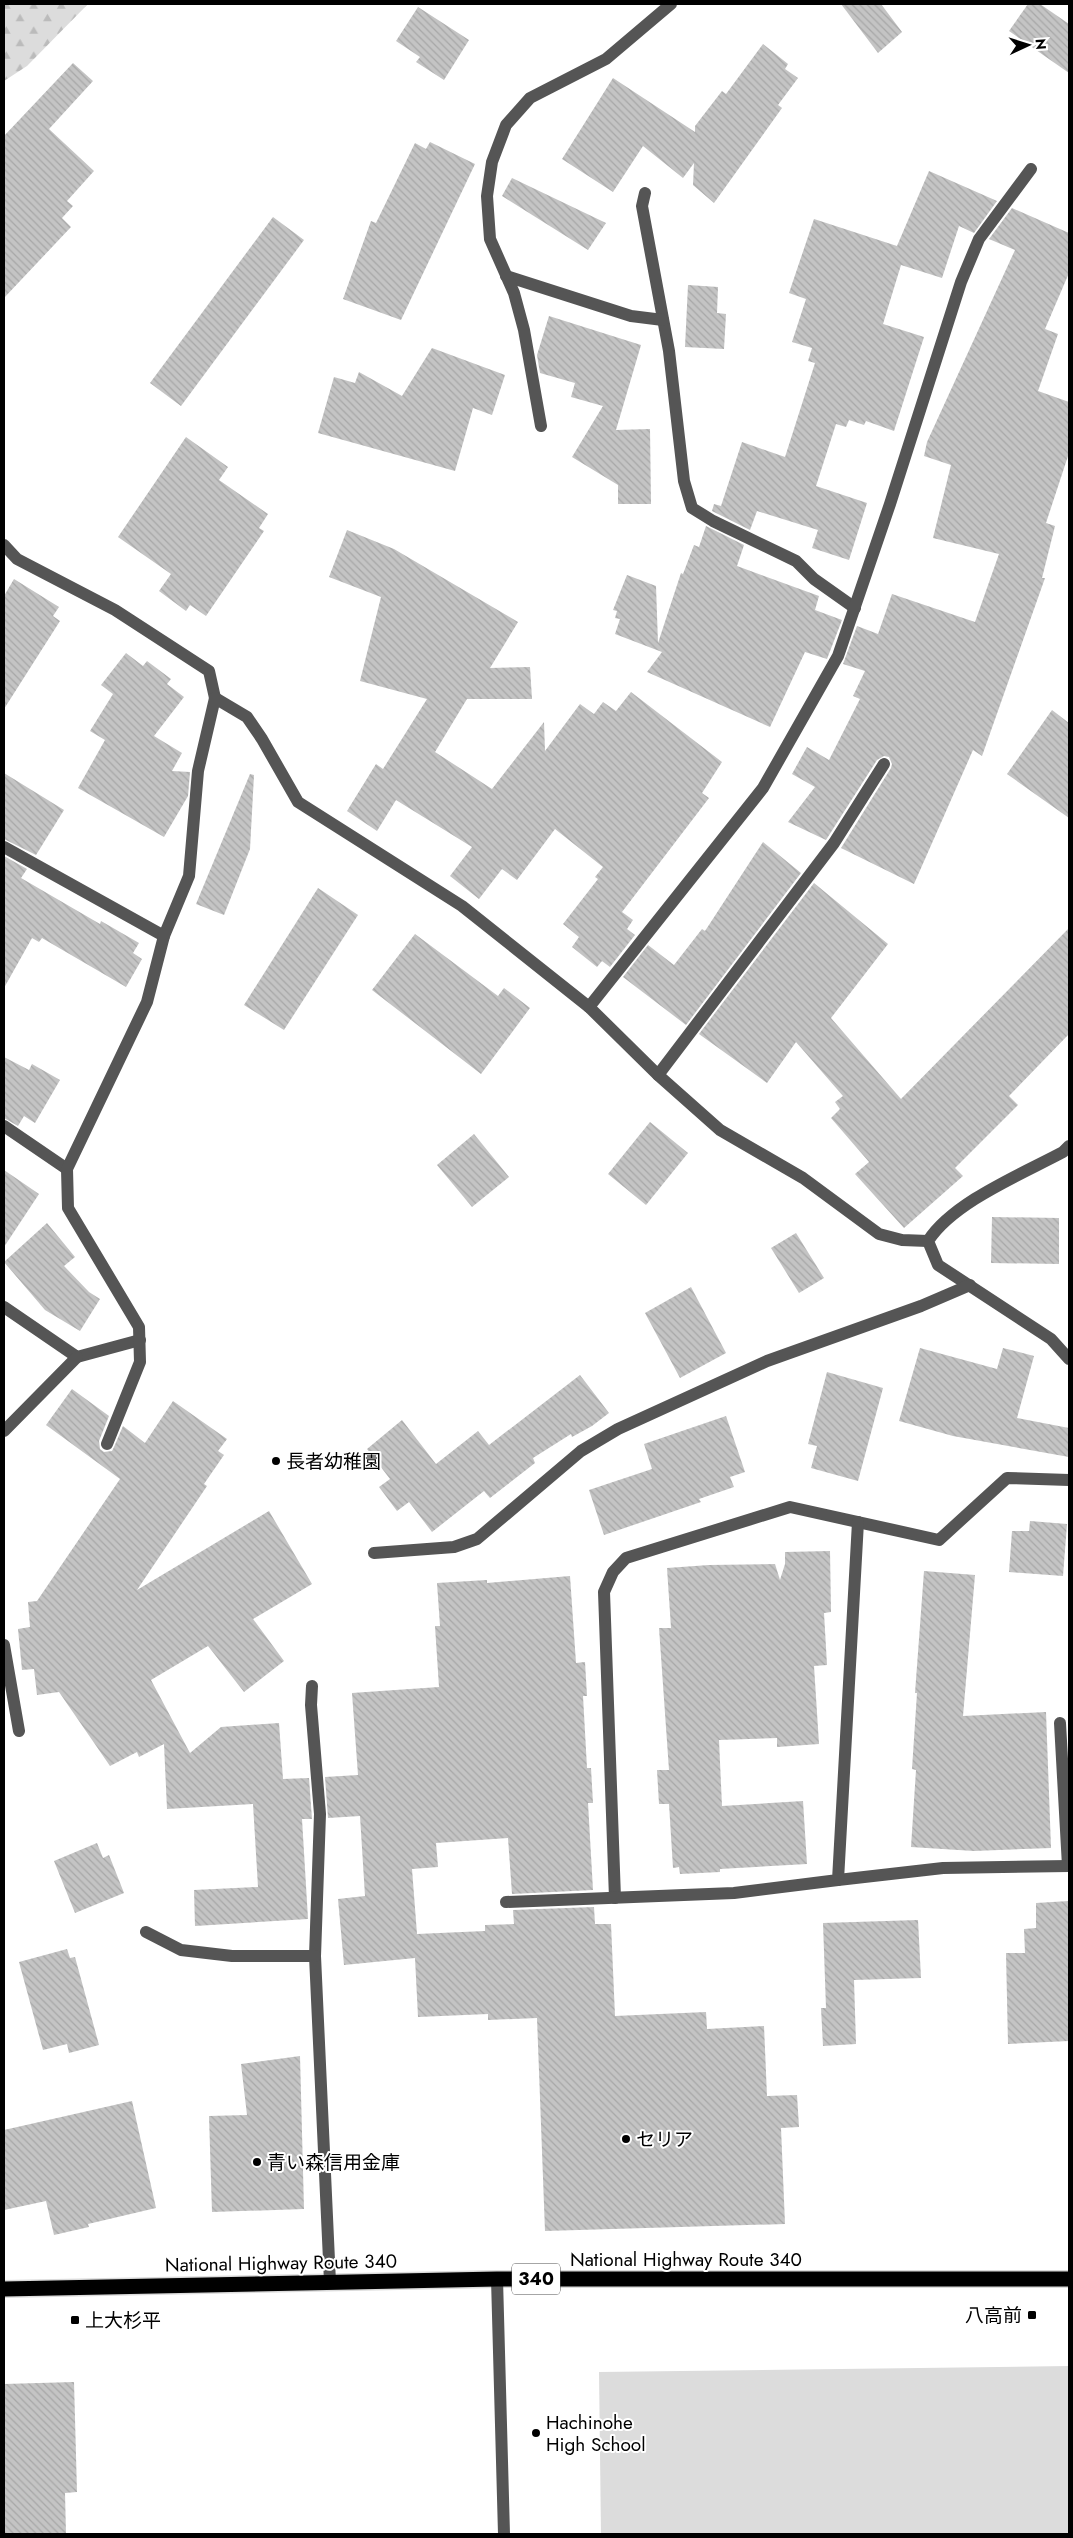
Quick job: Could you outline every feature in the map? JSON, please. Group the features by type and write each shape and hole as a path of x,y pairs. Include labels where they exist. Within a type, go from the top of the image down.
{"highway":[{"name":"National Highway Route 340","path":"4,2289 497,2279 1069,2279"}],"street":[{"path":"541,426 524,330 506,276 490,238 486,196 492,162 506,125 530,98 606,59 671,4"},
{"path":"589,1007 763,788 838,656 964,273 979,239 1032,169"},
{"path":"644,193 642,206 670,351 684,481 692,508 713,521 796,561 814,579 854,608"},
{"path":"506,276 631,316 664,320"},
{"path":"4,545 17,559 115,610 209,671 215,698 198,771 189,876 164,936 147,1002 67,1169 68,1208 139,1326 140,1362 107,1444"},
{"path":"215,698 247,718 262,739 298,802 372,851 462,906 589,1007 658,1075 720,1130 803,1178 879,1234 902,1240 928,1241"},
{"path":"658,1075 834,843 884,764"},
{"path":"4,847 164,936"},
{"path":"4,1126 67,1169"},
{"path":"928,1241 938,1226 964,1206 1067,1150"},
{"path":"928,1241 938,1265 1051,1339 1069,1359"},
{"path":"374,1553 454,1547 477,1539 581,1451 618,1429 767,1361 921,1306 970,1285"},
{"path":"4,1307 77,1357"},
{"path":"4,1431 77,1357 140,1340"},
{"path":"615,1898 604,1592 613,1572 626,1558 790,1507 939,1540 1007,1478 1069,1480"},
{"path":"838,1880 858,1522"},
{"path":"4,1645 19,1731"},
{"path":"312,1686 311,1705 320,1814 315,1956 330,2282"},
{"path":"506,1902 734,1893 943,1868 1069,1866 1060,1723"},
{"path":"146,1932 181,1950 232,1956 315,1956"},
{"path":"497,2279 504,2534"}],"green space":[{"path":"4,4 88,4 27,66 4,81"},
{"path":"1069,2366 1069,2534 601,2534 599,2372"}],"building":[{"path":"841,4 881,4 902,32 878,53"},
{"path":"1028,4 1040,4 1069,24 1069,73 1009,31"},
{"path":"418,7 469,40 444,80 416,62 420,57 396,41"},
{"path":"763,44 788,64 785,69 798,78 778,105 782,108 714,203 693,185 694,163 683,178 643,146 613,192 562,159 613,78 695,132 695,126 722,91 726,94"},
{"path":"73,63 93,81 49,129 94,171 67,201 73,206 62,218 71,227 4,298 4,136"},
{"path":"430,142 475,164 401,320 343,299 371,221 376,223 415,143 426,149"},
{"path":"929,171 997,201 974,233 959,226 942,278 901,265 883,324 924,337 894,431 866,421 864,425 849,420 846,427 836,424 816,486 867,503 849,560 812,548 818,530 757,511 750,530 712,511 714,504 721,506 742,442 785,457 815,363 808,361 812,348 792,342 806,299 789,293 814,219 897,246"},
{"path":"512,178 606,223 588,250 502,196"},
{"path":"1012,208 1069,233 1069,273 1045,329 1058,334 1038,391 1069,402 1069,453 1046,523 1055,526 1042,578 1045,578 982,756 973,750 914,884 841,848 891,768 892,764 889,757 884,756 877,760 826,840 788,822 815,787 792,774 807,747 829,760 860,699 853,696 865,671 843,664 857,626 878,634 892,594 975,622 999,554 933,538 951,465 924,456 927,442 1015,250 989,239"},
{"path":"273,217 304,240 181,406 150,383"},
{"path":"688,285 718,287 717,313 726,314 724,349 685,347"},
{"path":"549,316 641,345 616,430 650,429 651,504 618,504 618,485 572,457 603,406 571,397 575,383 540,373 537,355"},
{"path":"432,348 505,375 492,415 473,408 455,471 318,433 334,377 355,383 359,372 402,396"},
{"path":"186,437 228,467 219,480 268,514 259,528 264,531 206,616 190,605 186,611 159,591 171,574 118,537"},
{"path":"706,526 744,545 737,566 819,596 815,610 842,620 827,659 805,652 770,727 647,672 662,652 615,634 620,619 615,618 617,611 613,610 627,575 656,586 658,643 681,573 683,574 694,545 699,547"},
{"path":"347,530 394,549 518,622 490,668 530,667 532,699 467,699 435,752 492,789 544,722 545,751 580,704 594,714 603,702 616,711 631,692 722,762 702,793 709,798 622,912 633,920 627,929 635,935 610,967 602,961 597,967 572,947 579,937 563,924 598,879 595,877 603,867 555,829 517,880 502,869 479,899 450,876 472,847 396,800 377,831 347,811 376,764 383,769 427,699 360,681 381,597 329,577"},
{"path":"14,579 59,607 53,616 60,621 4,709 4,596"},
{"path":"126,653 143,666 147,661 171,679 167,684 184,697 154,736 182,753 172,771 190,772 188,796 164,837 78,788 105,740 90,731 113,694 101,685"},
{"path":"1052,710 1069,723 1069,818 1007,774"},
{"path":"4,773 64,810 36,855 4,839"},
{"path":"250,774 254,775 250,849 224,915 196,904"},
{"path":"763,842 801,873 686,1025 623,977 648,945 674,965 702,929 705,931"},
{"path":"4,856 27,869 21,878 100,924 101,921 139,943 133,953 142,959 126,987 42,938 39,942 32,938 4,988"},
{"path":"814,883 888,944 831,1018 901,1099 1069,928 1069,1034 1009,1096 1018,1105 955,1168 963,1176 904,1228 855,1174 869,1162 831,1118 840,1109 835,1102 843,1096 796,1042 767,1083 699,1034"},
{"path":"318,888 358,915 284,1030 244,1005"},
{"path":"415,934 498,996 504,988 530,1008 481,1074 372,990"},
{"path":"4,1057 29,1070 32,1064 60,1080 35,1123 24,1116 18,1126 4,1118"},
{"path":"650,1122 688,1153 646,1205 608,1174"},
{"path":"474,1134 509,1177 472,1207 437,1165"},
{"path":"4,1170 39,1194 4,1247"},
{"path":"992,1217 1059,1218 1059,1264 991,1263"},
{"path":"47,1223 75,1257 64,1266 89,1292 100,1299 80,1331 45,1310 4,1262"},
{"path":"796,1233 824,1278 799,1293 771,1248"},
{"path":"691,1287 726,1353 680,1378 645,1313"},
{"path":"920,1348 997,1369 1003,1348 1034,1356 1017,1418 1069,1428 1069,1457 953,1436 899,1421"},
{"path":"827,1372 883,1388 858,1481 811,1468 817,1446 808,1444"},
{"path":"580,1375 609,1413 592,1426 572,1437 571,1434 533,1458 535,1463 490,1498 484,1491 432,1532 409,1502 397,1511 379,1487 390,1479 367,1449 402,1420 436,1464 478,1431 489,1445"},
{"path":"72,1389 109,1416 99,1441 100,1449 104,1452 112,1451 123,1426 145,1443 173,1401 227,1439 218,1451 224,1455 204,1484 207,1486 137,1590 269,1511 312,1584 253,1619 284,1661 244,1692 208,1646 151,1680 190,1753 221,1727 279,1723 283,1779 309,1778 312,1819 302,1819 308,1919 195,1926 194,1890 258,1887 253,1804 167,1809 164,1744 139,1757 137,1752 110,1766 59,1692 37,1695 34,1669 22,1670 18,1629 30,1627 28,1602 37,1601 120,1479 46,1425"},
{"path":"726,1416 745,1472 730,1477 734,1487 699,1499 701,1502 604,1535 589,1490 652,1469 644,1444"},
{"path":"1030,1521 1067,1524 1063,1576 1009,1572 1012,1531 1029,1531"},
{"path":"830,1551 831,1612 824,1613 827,1665 814,1666 819,1744 777,1747 777,1738 719,1740 722,1806 803,1801 807,1864 720,1869 720,1872 680,1874 679,1867 673,1868 669,1804 659,1804 657,1770 669,1770 659,1628 671,1628 667,1568 775,1564 780,1580 785,1564 785,1552"},
{"path":"924,1571 975,1575 963,1716 1046,1712 1051,1848 974,1851 911,1847 916,1770 912,1769 917,1693 915,1693"},
{"path":"570,1576 576,1663 585,1662 587,1696 583,1696 587,1768 591,1768 593,1803 588,1803 593,1890 512,1894 508,1838 436,1843 438,1867 412,1869 417,1934 485,1931 485,1925 514,1924 513,1910 594,1907 595,1924 611,1924 615,2016 706,2012 707,2029 764,2026 767,2096 797,2095 799,2127 781,2128 785,2224 545,2231 537,2018 488,2020 488,2014 418,2017 415,1958 344,1965 338,1899 365,1896 360,1816 328,1818 325,1777 358,1775 352,1693 439,1687 435,1626 440,1626 437,1583 487,1580 487,1583"},
{"path":"97,1843 103,1858 109,1855 124,1893 75,1913 54,1861"},
{"path":"1069,1901 1069,2041 1008,2044 1006,1953 1025,1953 1024,1929 1036,1928 1036,1903"},
{"path":"918,1920 921,1978 854,1980 856,2044 823,2046 821,2008 826,2008 823,1923"},
{"path":"67,1949 70,1958 75,1957 99,2045 69,2053 67,2044 43,2050 19,1962"},
{"name":"青い森信用金庫","path":"300,2056 304,2209 212,2212 209,2116 247,2115 241,2064"},
{"path":"132,2101 156,2208 88,2224 89,2227 54,2235 46,2201 4,2210 4,2130"},
{"path":"74,2382 77,2492 65,2493 66,2534 4,2534 4,2384"}],"place":[{"name":"長者幼稚園","path":"276,1461"},
{"name":"セリア","path":"626,2139"},
{"name":"青い森信用金庫","path":"257,2162"},
{"name":"八高前","path":"1032,2315"},
{"name":"上大杉平","path":"75,2320"},
{"name":"Hachinohe High School","path":"536,2433"}]}
